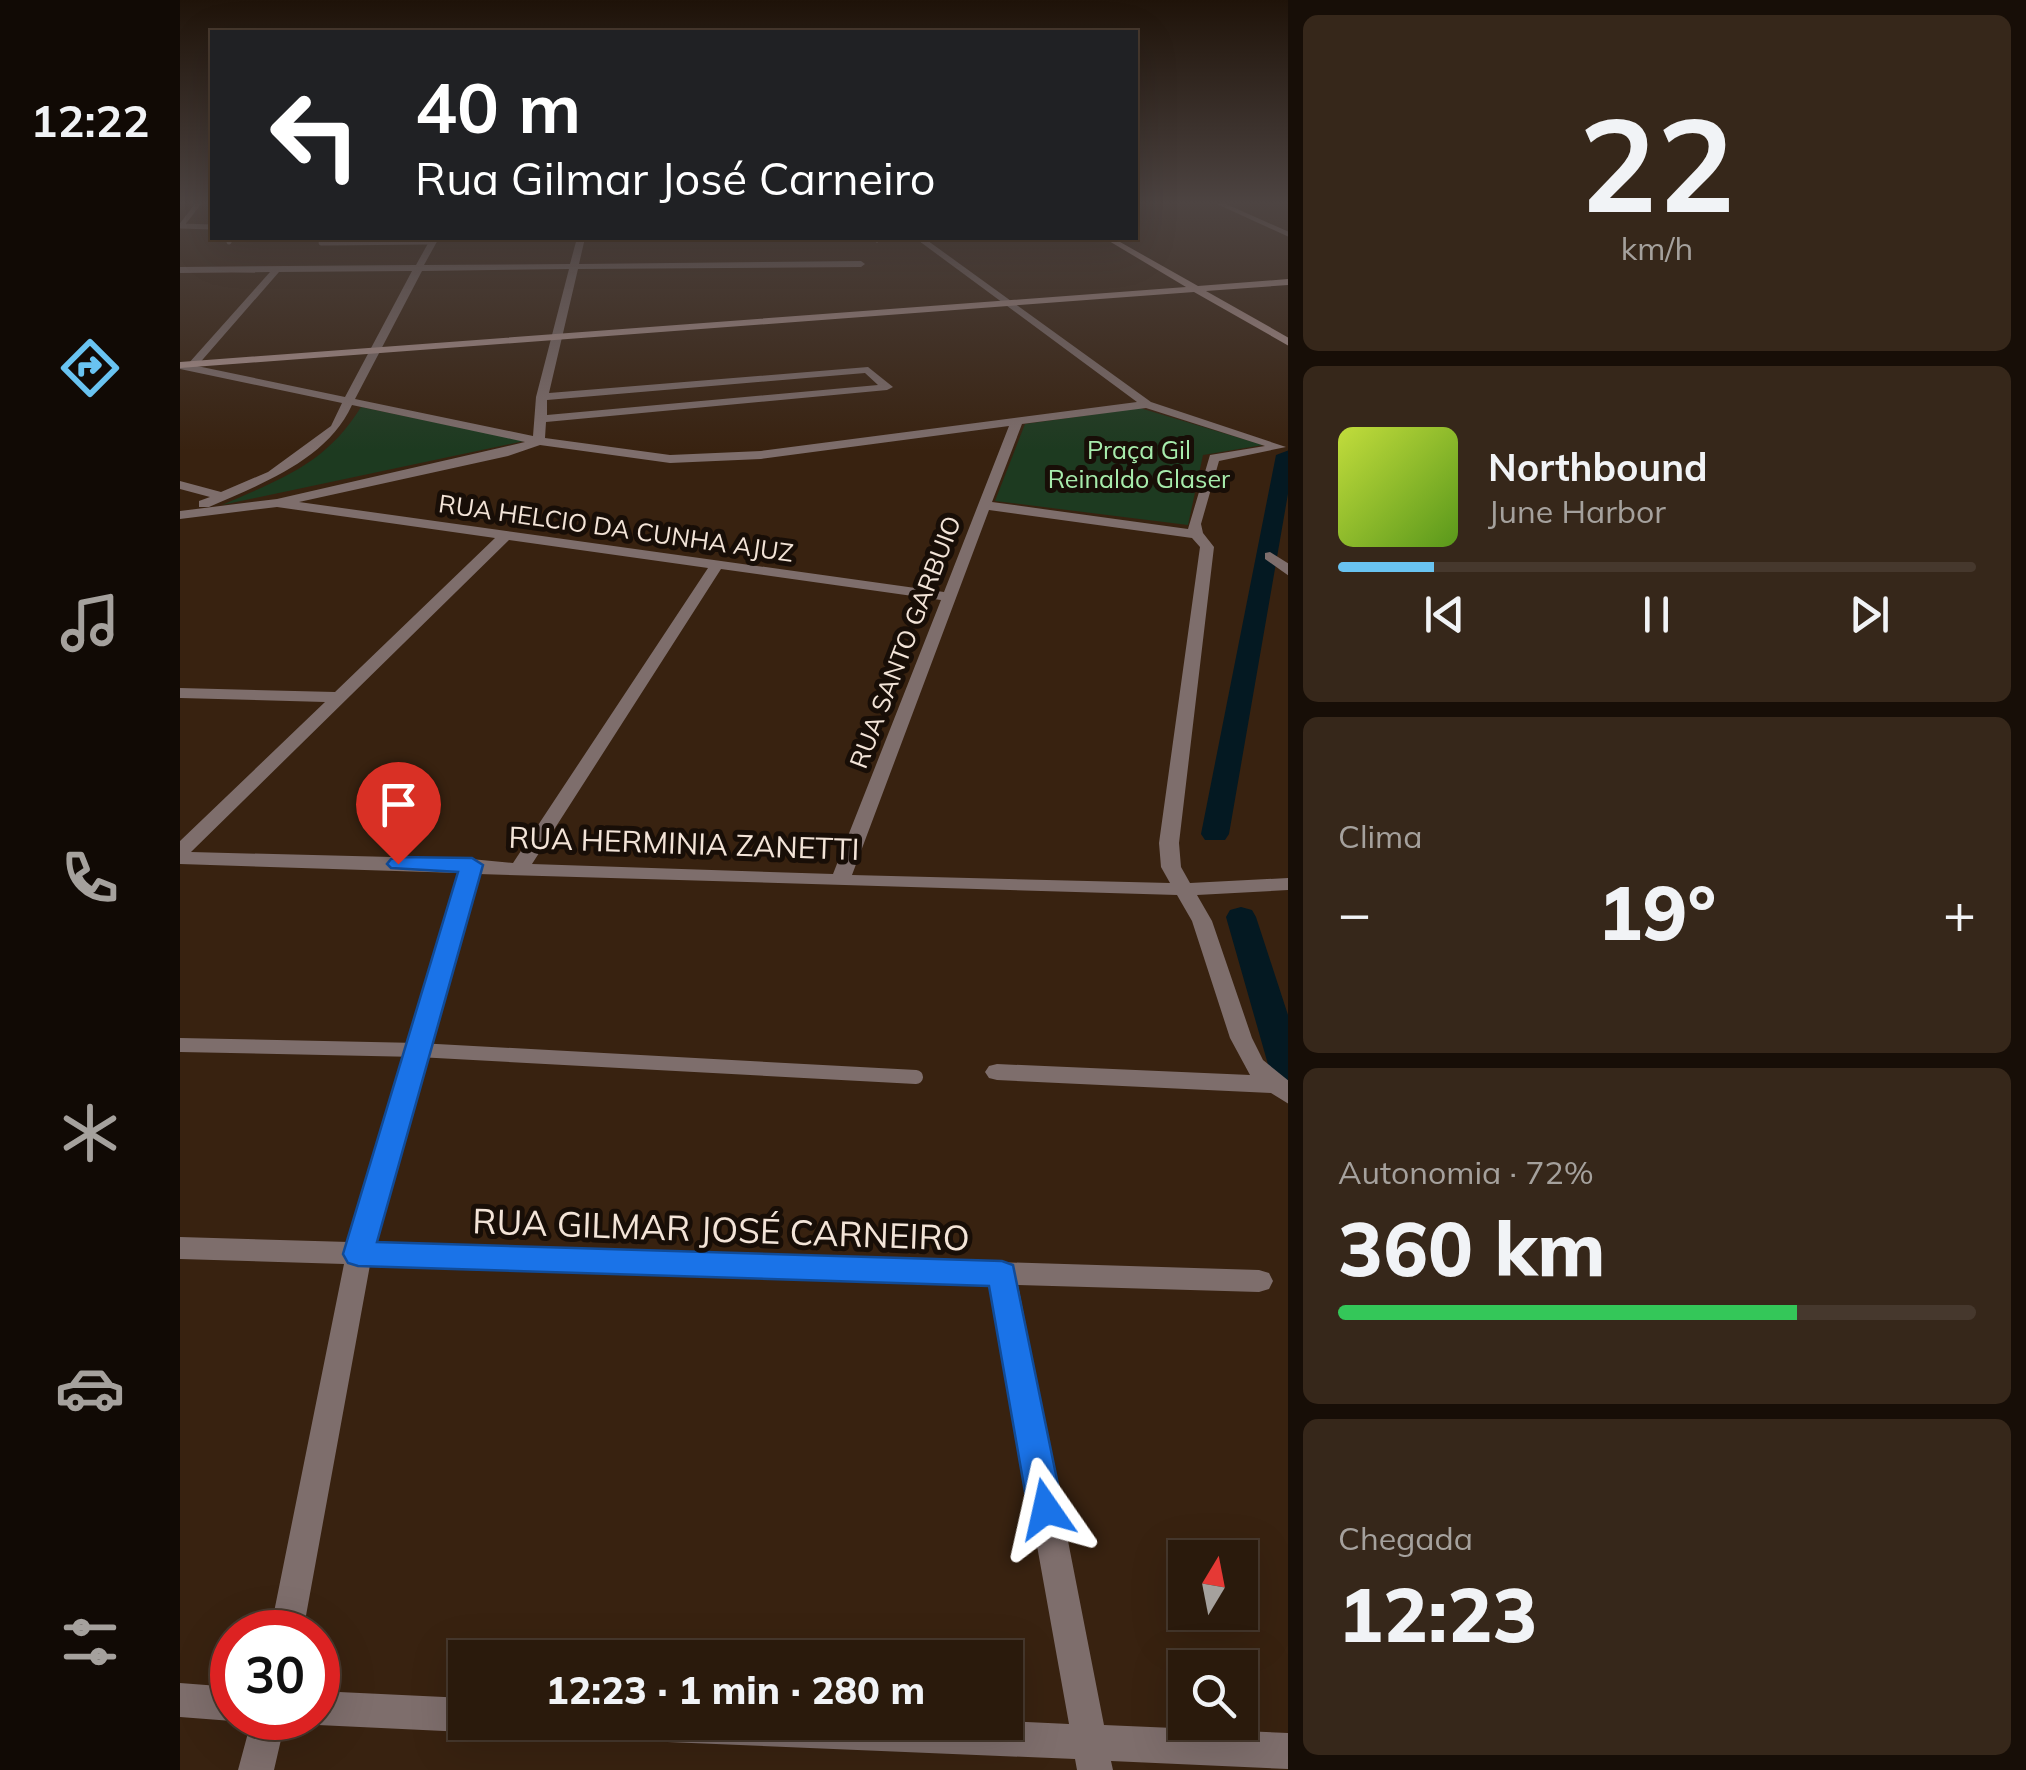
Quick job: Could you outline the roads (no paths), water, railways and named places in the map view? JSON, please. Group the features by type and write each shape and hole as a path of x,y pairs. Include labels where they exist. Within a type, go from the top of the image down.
{"street":[{"path":"184,365 260,287"},
{"path":"182,514 272,475 336,428 408,287"},
{"path":"539,441 542,397 567,287"},
{"path":"983,287 1147,404 1284,448"},
{"path":"1192,287 1288,342"},
{"path":"184,365 1228,287"},
{"path":"184,365 539,441 629,456 711,458 1147,404"},
{"path":"542,397 868,370 887,387 543,419"},
{"name":"RUA SANTO GARBUIO","path":"840,881 1016,421"},
{"path":"182,514 277,503 508,452 539,441"},
{"path":"1281,1090 1254,1064 1241,1038 1202,922 1172,867 1169,843 1206,546 1196,534 1194,524 1214,458 1284,448"},
{"path":"180,486 222,496"},
{"name":"RUA HELCIO DA CUNHA AJUZ","path":"277,503 950,597"},
{"path":"984,506 1196,534"},
{"path":"180,855 506,535"},
{"path":"1270,556 1288,572"},
{"path":"520,866 717,565"},
{"path":"180,694 342,697"},
{"name":"RUA HERMINIA ZANETTI","path":"180,855 840,881 1184,888 1288,884"},
{"path":"290,1610 358,1254 472,865"},
{"path":"997,1072 1281,1090"},
{"name":"RUA GILMAR JOSÉ CARNEIRO","path":"180,1248 1259,1280"},
{"path":"1002,1274 1092,1757"},
{"path":"180,1700 210,1702"},
{"path":"340,1709 448,1714"},
{"path":"256,1770 264,1740"},
{"path":"862,1740 1092,1757 1288,1751"}],"lane":[{"path":"180,1046 418,1050 916,1076"}],"waterway":[{"path":"1215,834 1285,455"},
{"path":"1241,917 1288,1072"}],"park label":[{"name":"Praça Gil Reinaldo Glaser","path":"1139,464"}]}
